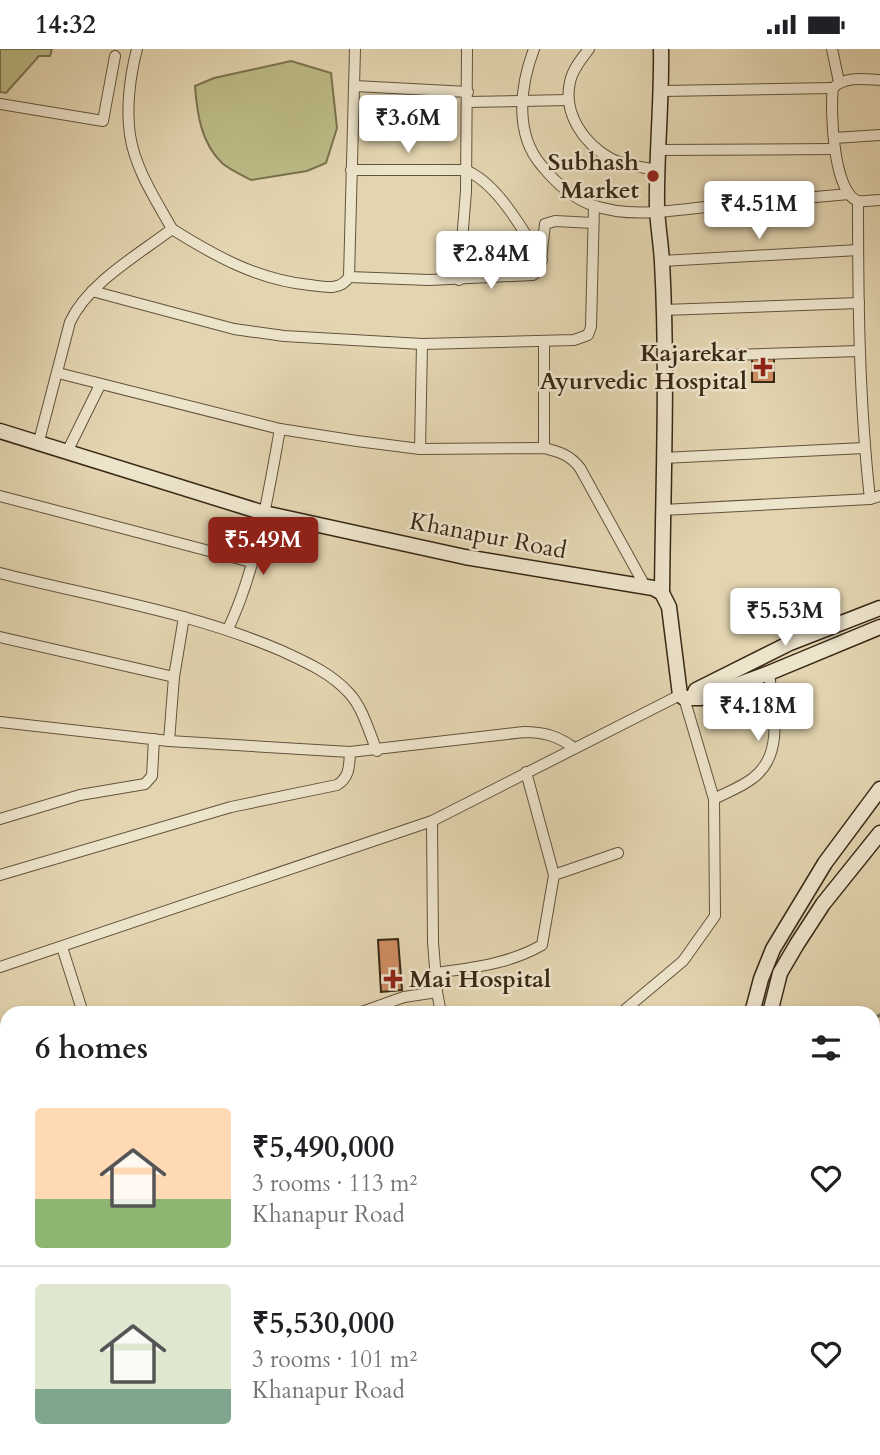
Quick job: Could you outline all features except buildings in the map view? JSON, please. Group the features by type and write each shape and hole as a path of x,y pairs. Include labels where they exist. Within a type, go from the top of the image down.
{"main road":[{"path":"661,49 657,211 662,261 664,357 662,593 669,607 686,696"},
{"name":"Khanapur Road","path":"0,431 264,513 465,557 645,586 662,593"},
{"path":"686,696 790,643 880,608"},
{"path":"686,696 701,698 880,627"},
{"path":"754,1006 773,949 825,863 880,789"},
{"path":"772,1006 780,973 797,944 823,904 880,833"}],"street":[{"path":"137,49 133,63 130,136 138,162 172,229 237,266 271,279 331,287 339,286 349,277 459,280 533,275 540,269 545,224 555,221 593,223"},
{"path":"349,277 355,49"},
{"path":"459,280 464,228 467,49"},
{"path":"534,49 526,71 522,102 524,131 535,158 553,180 594,206 626,212 657,211 849,194"},
{"path":"589,49 570,79 568,100 578,129 593,146 611,159 657,170"},
{"path":"832,49 836,85 834,138 843,180 849,194 858,201 880,200"},
{"path":"0,104 103,121 114,56"},
{"path":"662,91 836,85 853,79 880,80"},
{"path":"355,86 522,102 568,100"},
{"path":"834,138 880,135"},
{"path":"658,150 835,149"},
{"path":"351,170 465,170 477,175 507,207 542,260"},
{"path":"663,510 875,498 864,448 858,201"},
{"path":"92,291 258,333 422,344 575,341 588,335 591,327 594,206"},
{"path":"39,441 70,322 78,306 92,291 172,229"},
{"path":"662,261 858,250"},
{"path":"663,310 859,303"},
{"path":"544,342 544,448"},
{"path":"420,449 422,344"},
{"path":"664,357 860,351"},
{"path":"58,373 280,429 420,449 544,448 564,453 580,468 645,586"},
{"path":"67,451 100,385"},
{"path":"228,629 243,597 264,513 280,429"},
{"path":"663,458 864,448"},
{"path":"0,496 251,562"},
{"path":"0,573 228,629 291,655 329,675 350,694 377,751"},
{"path":"169,741 174,677 184,617"},
{"path":"0,637 174,677"},
{"path":"714,799 754,777 771,757 774,742 769,673"},
{"path":"0,967 432,821 573,747 686,696 714,799 715,916 683,961 629,1006"},
{"path":"0,722 169,741 350,752 377,751 524,731 542,731 573,747"},
{"path":"0,818 80,795 145,784 152,776 154,739"},
{"path":"0,875 231,807 337,785 344,781 348,774 350,752"},
{"path":"435,973 487,966 531,951 542,945 545,939 554,875 526,772"},
{"path":"432,821 435,973 439,1006"},
{"path":"554,875 618,853"},
{"path":"62,947 81,1006"},
{"path":"379,1006 404,997 436,992"}],"shaded area":[{"path":"0,49 52,49 50,56 39,56 6,93 0,92"},
{"path":"291,61 331,73 337,128 326,163 307,171 251,180 222,163 209,146 199,117 195,86 214,78"}],"place":[{"name":"Subhash Market","path":"653,176"},
{"name":"Kajarekar Ayurvedic Hospital","path":"763,367"},
{"name":"Mai Hospital","path":"393,979"}]}
